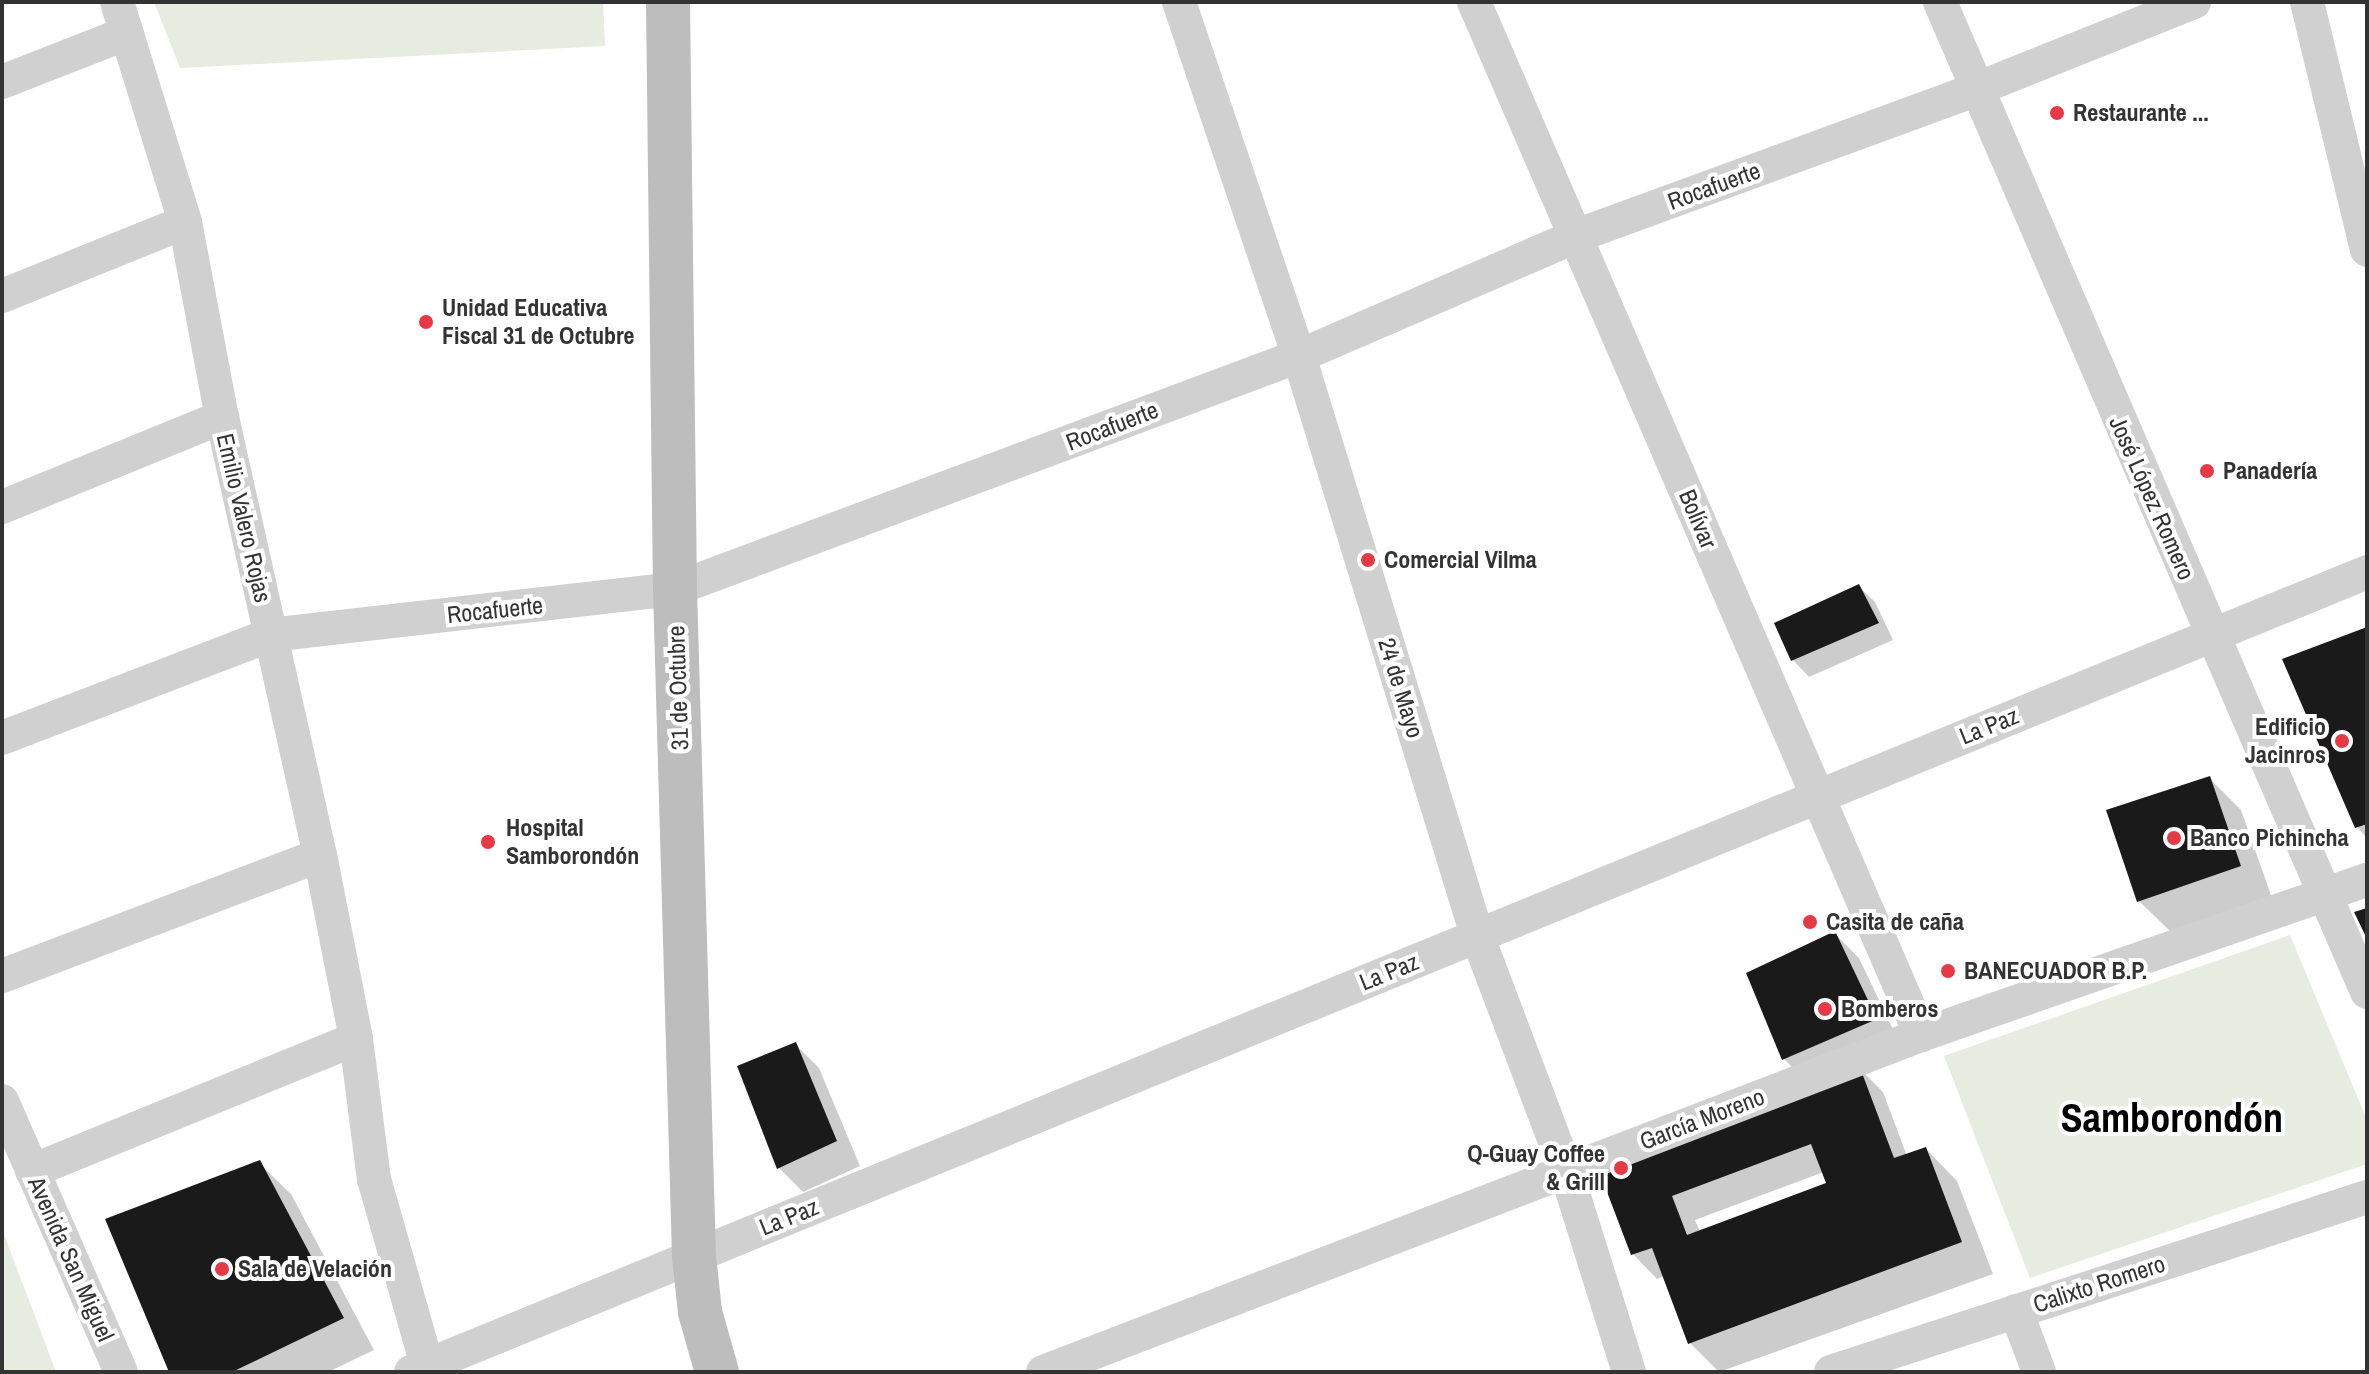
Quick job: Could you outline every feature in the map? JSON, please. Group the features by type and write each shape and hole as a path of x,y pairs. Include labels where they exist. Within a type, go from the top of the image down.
{"street":[{"name":"31 de Octubre","path":"668,2 675,589 694,1256 700,1312 717,1372"},
{"name":"24 de Mayo","path":"1179,2 1299,356 1477,935 1566,1171 1629,1372"},
{"name":"Bolívar","path":"1474,2 1921,1035"},
{"name":"José López Romero","path":"1940,2 1974,90 2367,992"},
{"name":"Rocafuerte","path":"2,738 270,635 675,589 1299,356 1576,236 1974,90 2194,2"},
{"path":"2307,2 2367,250"},
{"path":"2,82 122,18"},
{"name":"Emilio Valero Rojas","path":"122,18 185,222 222,417 320,855 356,1039 374,1179 419,1369"},
{"path":"2,296 185,222"},
{"path":"2,507 222,417"},
{"name":"La Paz","path":"419,1369 2367,572"},
{"path":"2,976 320,855"},
{"name":"García Moreno","path":"1043,1372 1921,1035 2367,880"},
{"path":"32,1171 356,1039"},
{"name":"Avenida San Miguel","path":"2,1101 121,1372"},
{"name":"Calixto Romero","path":"1831,1372 2367,1197"},
{"path":"2016,1311 2039,1372"}],"shaded area":[{"path":"154,2 603,2 605,46 180,68"},
{"path":"2290,935 2367,1120 2367,1164 2030,1278 1944,1056"},
{"path":"2,1229 56,1372 2,1372"}],"building":[{"path":"1859,584 1879,623 1791,661 1774,623"},
{"name":"Edificio Jacinros","path":"2367,627 2367,824 2355,828 2282,659"},
{"name":"Banco Pichincha","path":"2210,776 2241,866 2137,902 2106,810"},
{"path":"2367,908 2367,939 2354,912"},
{"path":"1835,931 1877,1019 1782,1060 1746,973"},
{"path":"796,1042 837,1141 777,1169 737,1066"},
{"path":"1859,1065 1894,1158 1926,1147 1962,1242 1688,1344 1652,1248 1631,1255 1596,1163","holes":["1811,1144 1826,1183 1687,1235 1672,1196"]},
{"name":"Sala de Velación","path":"260,1160 344,1318 232,1372 169,1372 105,1219"}],"place":[{"name":"Restaurante ...","path":"2057,113"},
{"name":"Unidad Educativa Fiscal 31 de Octubre","path":"426,322"},
{"name":"Panadería","path":"2207,471"},
{"name":"Comercial Vilma","path":"1368,560"},
{"name":"Edificio Jacinros","path":"2342,741"},
{"name":"Banco Pichincha","path":"2174,838"},
{"name":"Hospital Samborondón","path":"488,842"},
{"name":"Casita de caña","path":"1810,922"},
{"name":"BANECUADOR B.P.","path":"1948,971"},
{"name":"Bomberos","path":"1825,1009"},
{"name":"Q-Guay Coffee & Grill","path":"1621,1168"},
{"name":"Sala de Velación","path":"222,1269"}],"district":[{"name":"Samborondón","path":"2172,1118"}]}
